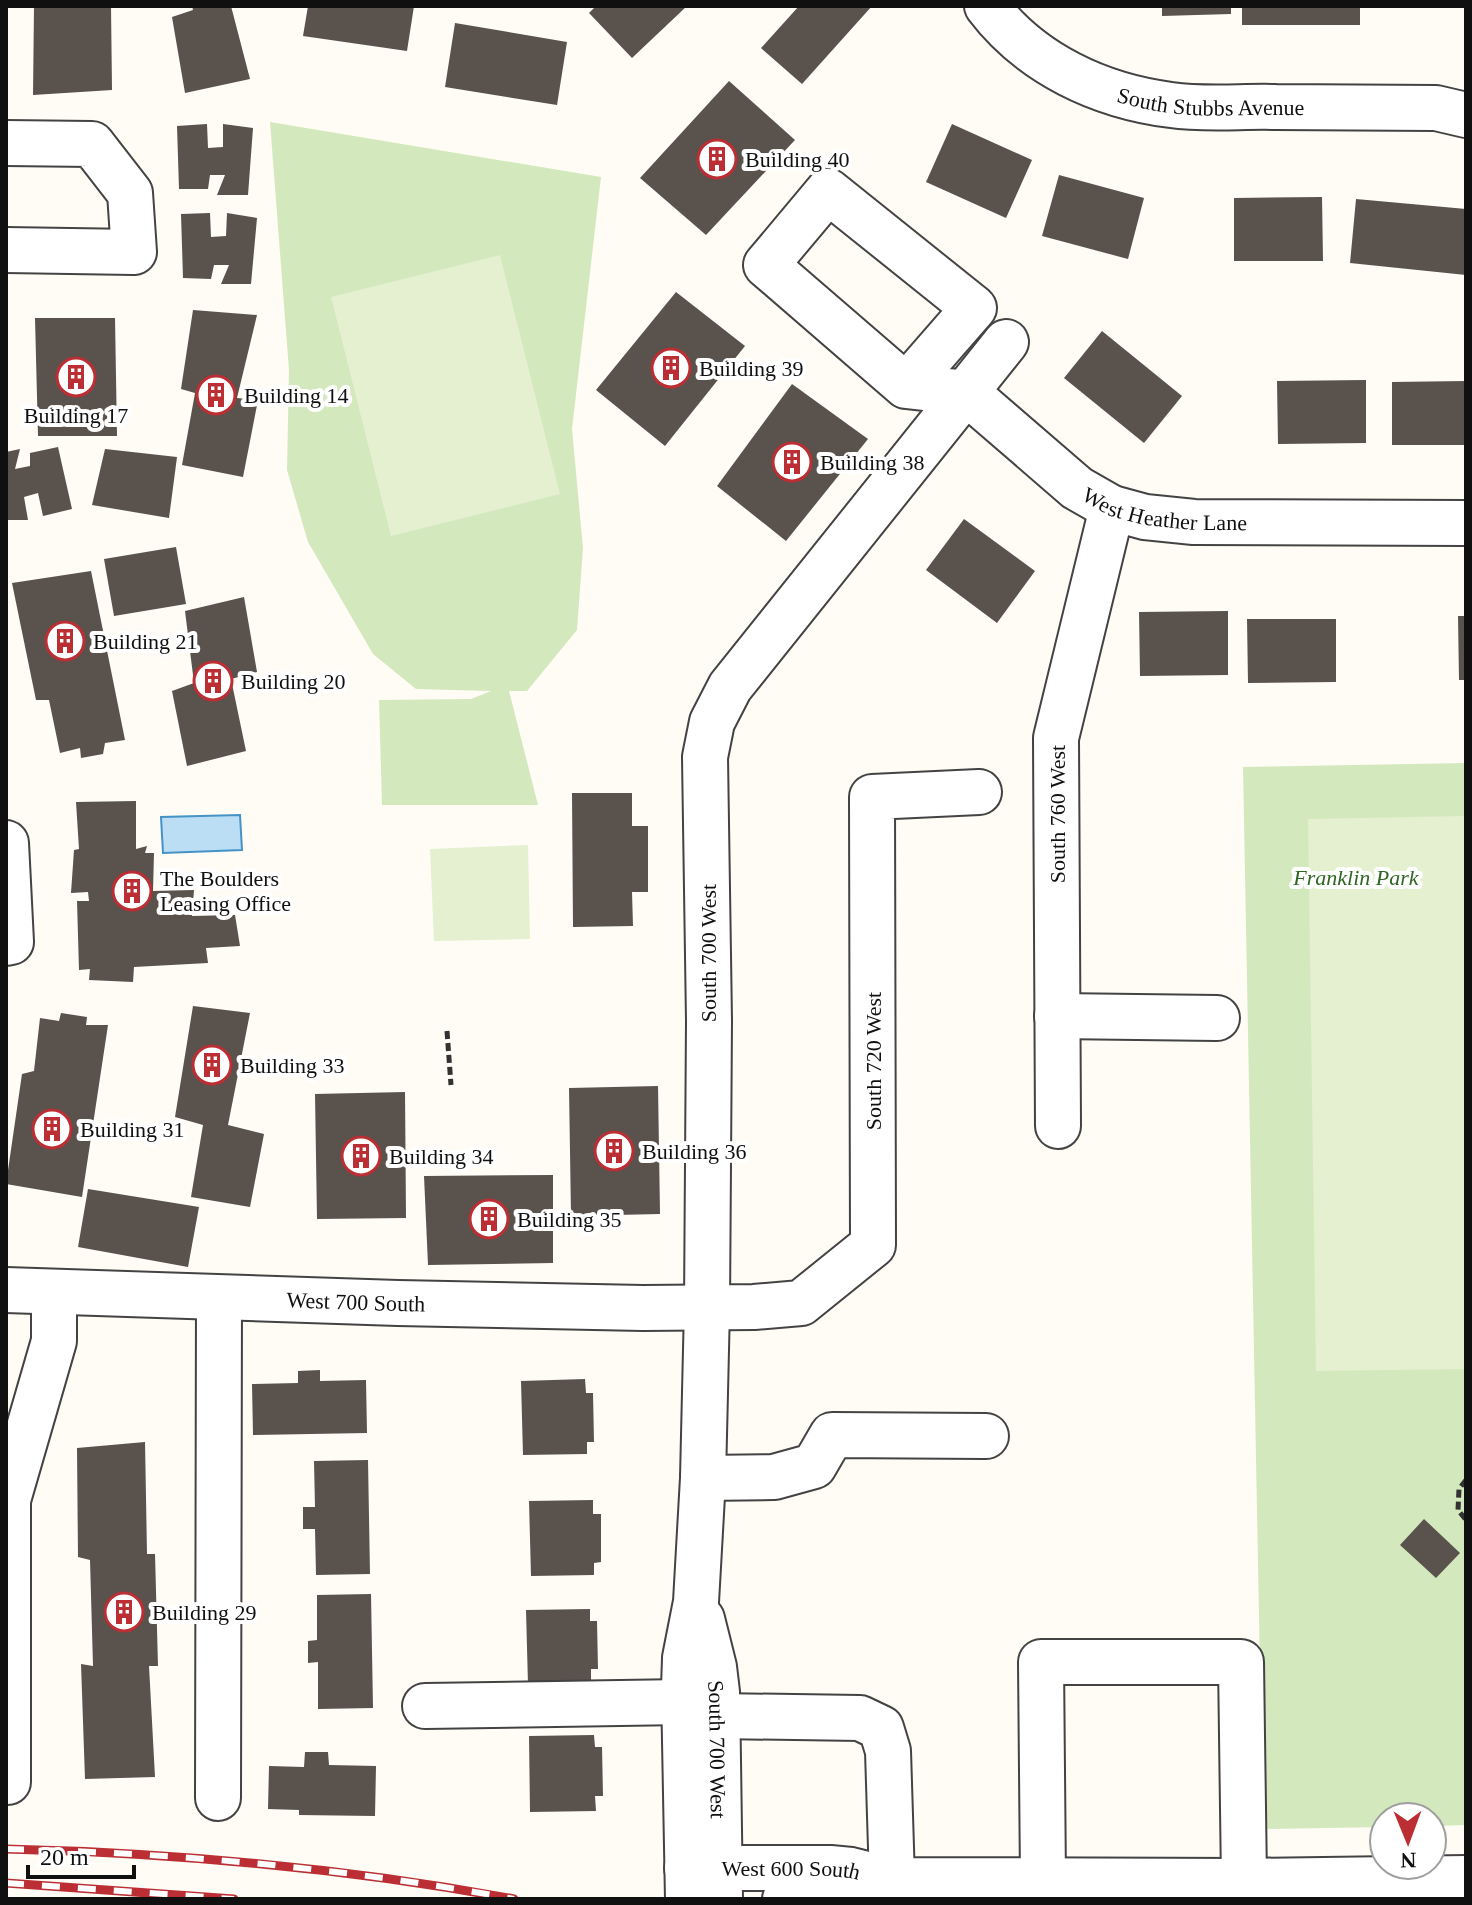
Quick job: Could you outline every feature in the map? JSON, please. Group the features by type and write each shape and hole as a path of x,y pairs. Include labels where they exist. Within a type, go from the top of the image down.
{"street":[{"name":"South Stubbs Avenue","path":"987,6 999,22 1041,58 1079,80 1126,97 1174,106 1436,108 1466,115"},
{"path":"6,143 92,144 130,193 134,252 6,250"},
{"path":"906,386 974,308 828,191 766,265 906,386 967,393 1006,342"},
{"name":"West Heather Lane","path":"967,393 1077,488 1112,508 1145,517 1194,522 1466,523"},
{"name":"South 700 West","path":"704,1883 701,1709 685,1658 696,1602 707,1307 709,1021 705,757 712,722 730,687 967,393"},
{"name":"South 760 West","path":"1058,1126 1056,738 1112,508"},
{"name":"South 720 West","path":"707,1307 801,1303 873,1245 872,797 979,792"},
{"path":"6,843 11,942 6,943"},
{"path":"1057,1016 1217,1018"},
{"name":"West 700 South","path":"6,1290 219,1299 392,1292 643,1308 707,1307"},
{"path":"8,1782 8,1500 54,1341 54,1293"},
{"path":"218,1798 219,1299"},
{"path":"703,1478 774,1477 814,1466 832,1435 986,1436"},
{"path":"1043,1880 1041,1662 1241,1662 1244,1881"},
{"path":"425,1706 701,1709 860,1718 881,1728 888,1751 892,1880"},
{"name":"West 600 South","path":"704,1883 830,1868 892,1880 1466,1878"},
{"name":"West 600 South","path":"785,1899 852,1896 892,1880"}],"path":[{"path":"447,1031 451,1085"},
{"path":"1466,1480 1459,1489 1458,1510 1466,1520"}],"green space":[{"path":"270,122 601,177 572,429 583,548 577,630 527,691 509,691 538,805 382,805 379,700 471,699 491,691 416,689 373,654 308,542 287,470 289,370"},
{"path":"500,255 560,494 391,536 331,297"},
{"name":"Franklin Park","path":"1466,763 1466,1825 1448,1826 1448,1801 1368,1801 1368,1827 1263,1829 1243,767"},
{"path":"1466,816 1466,1369 1316,1371 1308,819"},
{"path":"528,845 530,939 434,941 430,849"}],"water":[{"path":"240,815 242,850 163,853 161,817"}],"building":[{"path":"34,6 111,6 112,90 33,95"},
{"path":"192,6 231,6 250,79 185,93 172,17 193,10"},
{"path":"308,6 414,6 407,51 303,36"},
{"path":"596,6 687,6 632,58 589,13"},
{"path":"799,6 872,6 802,84 761,48"},
{"path":"1162,6 1231,6 1231,14 1162,16"},
{"path":"1242,6 1360,6 1360,25 1242,25"},
{"path":"455,23 567,42 557,105 445,87"},
{"name":"Building 40","path":"729,81 795,140 706,235 640,178"},
{"path":"207,124 208,148 223,147 223,124 253,128 248,195 217,195 225,175 210,175 208,189 179,189 177,126"},
{"path":"952,124 1032,160 1006,218 926,182"},
{"path":"1059,175 1144,198 1128,259 1042,236"},
{"path":"1322,197 1323,261 1234,261 1234,198"},
{"path":"1356,199 1466,209 1466,275 1350,263"},
{"path":"210,213 211,237 226,236 227,213 257,218 251,284 221,284 229,265 214,265 211,279 183,278 181,214"},
{"name":"Building 39","path":"676,292 745,346 665,446 596,390"},
{"name":"Building 14","path":"193,310 257,315 237,398 258,400 243,477 182,465 195,393 181,389"},
{"name":"Building 17","path":"35,318 115,318 117,436 38,436"},
{"path":"1102,331 1182,396 1144,443 1064,378"},
{"path":"1366,380 1366,443 1278,444 1277,381"},
{"path":"1466,381 1466,445 1392,445 1392,382"},
{"name":"Building 38","path":"792,384 868,439 786,541 717,486"},
{"path":"58,447 72,509 43,516 38,493 24,497 28,520 6,520 6,452 20,449 15,469 30,466 30,453"},
{"path":"105,449 177,457 169,518 92,505"},
{"path":"964,519 1035,571 997,623 926,570"},
{"path":"176,547 186,604 114,616 104,559"},
{"name":"Building 21","path":"91,571 125,740 105,743 103,754 81,758 80,748 60,753 49,700 36,700 12,583"},
{"name":"Building 20","path":"244,597 257,672 231,679 246,751 187,766 172,691 194,683 185,611"},
{"path":"1228,611 1228,675 1140,676 1139,612"},
{"path":"1458,616 1466,616 1466,680 1459,680"},
{"path":"1247,619 1336,619 1336,682 1248,683"},
{"path":"572,793 632,793 632,826 648,826 648,892 632,892 633,926 573,927"},
{"name":"The Boulders Leasing Office","path":"136,801 136,849 147,846 145,853 154,853 153,891 194,890 192,916 235,915 240,946 206,948 208,963 134,967 133,982 89,980 90,969 79,970 77,901 89,901 88,892 71,893 74,850 79,849 76,802"},
{"name":"Building 33","path":"193,1006 250,1013 228,1125 264,1134 250,1207 191,1197 203,1125 175,1117"},
{"name":"Building 31","path":"61,1013 87,1017 86,1025 108,1025 82,1197 6,1184 22,1074 34,1071 40,1018 59,1021"},
{"name":"Building 36","path":"658,1086 660,1214 571,1216 569,1088"},
{"name":"Building 34","path":"405,1092 406,1218 317,1219 315,1094"},
{"name":"Building 35","path":"553,1175 553,1263 428,1265 424,1176"},
{"path":"88,1189 199,1207 188,1267 78,1247"},
{"path":"320,1370 320,1381 366,1380 367,1433 253,1435 252,1384 298,1383 298,1371"},
{"path":"585,1379 586,1393 593,1393 594,1442 587,1442 587,1454 523,1455 521,1381"},
{"name":"Building 29","path":"145,1442 147,1554 155,1554 158,1666 149,1666 155,1777 85,1779 81,1664 93,1666 90,1560 78,1557 77,1448"},
{"path":"368,1460 370,1574 316,1575 315,1529 303,1529 303,1507 315,1507 314,1461"},
{"path":"593,1500 593,1514 601,1514 601,1562 594,1563 594,1575 531,1576 529,1501"},
{"path":"1424,1519 1460,1553 1436,1578 1400,1545"},
{"path":"371,1594 373,1708 318,1709 318,1662 308,1663 308,1641 317,1640 317,1595"},
{"path":"590,1609 590,1621 597,1621 598,1669 591,1669 591,1684 528,1685 526,1610"},
{"path":"594,1735 595,1747 602,1747 603,1796 595,1796 596,1811 530,1812 529,1736"},
{"path":"305,1752 328,1752 329,1765 376,1766 375,1816 299,1815 299,1810 268,1809 269,1766 304,1767"}],"railway":[{"path":"6,1849 133,1854 261,1864 388,1879 514,1899"},
{"path":"6,1883 234,1899"}],"place":[{"name":"Building 40","path":"717,159"},
{"name":"Building 39","path":"671,368"},
{"name":"Building 17","path":"76,377"},
{"name":"Building 14","path":"216,395"},
{"name":"Building 38","path":"792,462"},
{"name":"Building 21","path":"65,641"},
{"name":"Building 20","path":"213,681"},
{"name":"The Boulders Leasing Office","path":"132,891"},
{"name":"Building 33","path":"212,1065"},
{"name":"Building 31","path":"52,1129"},
{"name":"Building 36","path":"614,1151"},
{"name":"Building 34","path":"361,1156"},
{"name":"Building 35","path":"489,1219"},
{"name":"Building 29","path":"124,1612"}]}
